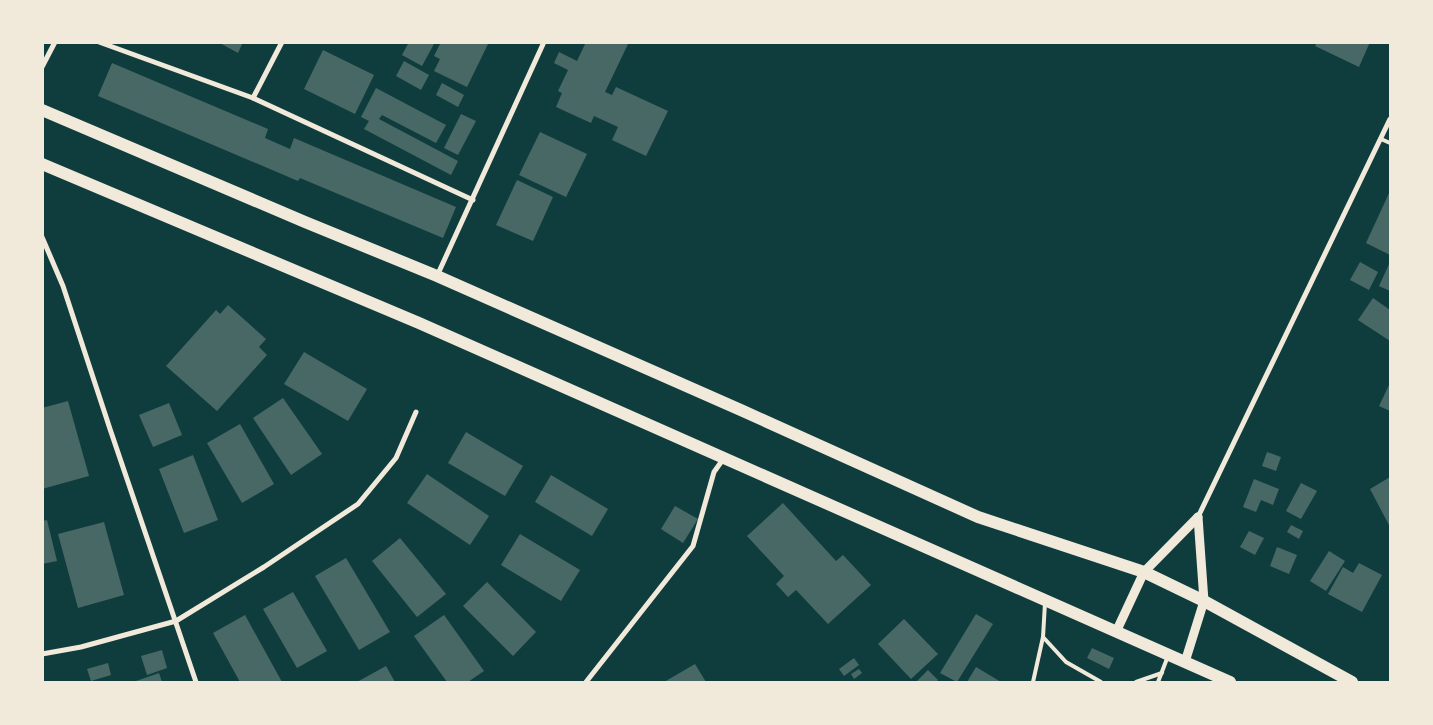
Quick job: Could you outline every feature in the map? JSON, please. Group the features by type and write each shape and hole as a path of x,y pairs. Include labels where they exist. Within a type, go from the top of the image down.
{"main road":[{"path":"42,110 437,276 743,411 978,518 1144,572 1204,601 1352,682"},
{"path":"42,164 419,323 1230,682"}],"street":[{"path":"42,67 55,42"},
{"path":"99,42 253,98 473,200"},
{"path":"253,98 282,42"},
{"path":"437,276 544,42"},
{"path":"1116,632 1144,572 1198,517 1390,119"},
{"path":"42,237 63,286 196,682"},
{"path":"42,654 81,647 176,621 264,568 358,504 396,458 416,412"},
{"path":"586,682 693,546 714,472 724,457"},
{"path":"1185,662 1204,601 1198,517"}],"lane":[{"path":"1381,139 1390,143"},
{"path":"1033,682 1042,637 1045,601"},
{"path":"1042,637 1066,662 1101,682"},
{"path":"1158,682 1168,655"},
{"path":"1136,682 1162,672"}],"building":[{"path":"218,42 243,42 238,53"},
{"path":"409,42 435,42 422,66 402,55"},
{"path":"441,42 489,42 467,87 434,71 440,59 434,56"},
{"path":"586,42 629,42 605,92 612,95 616,87 668,111 646,156 612,140 618,127 594,116 591,123 556,107 562,93 558,91 568,70 554,63 559,52 577,61"},
{"path":"1317,42 1370,42 1359,67 1315,46"},
{"path":"323,50 374,75 355,114 304,89"},
{"path":"404,61 429,75 421,90 396,76"},
{"path":"112,63 268,129 265,138 290,149 294,138 456,207 443,238 300,178 298,181 98,96"},
{"path":"442,83 464,95 458,107 436,95"},
{"path":"376,88 446,125 436,143 382,115 379,119 458,161 451,175 364,129 369,121 361,117"},
{"path":"461,114 476,121 458,155 444,148"},
{"path":"540,132 587,154 566,197 519,175"},
{"path":"517,180 553,197 533,241 496,225"},
{"path":"1390,191 1390,255 1366,243"},
{"path":"1360,262 1378,272 1369,290 1350,280"},
{"path":"1390,262 1390,291 1379,286"},
{"path":"1373,298 1390,310 1390,341 1358,320"},
{"path":"228,305 266,339 259,347 267,355 217,411 166,366 216,310 220,314"},
{"path":"304,352 367,389 348,421 284,384"},
{"path":"1390,383 1390,411 1379,406"},
{"path":"283,398 322,454 291,475 253,418"},
{"path":"68,401 89,476 42,489 42,408"},
{"path":"169,403 182,435 153,447 139,415"},
{"path":"240,424 274,484 242,503 207,443"},
{"path":"466,432 523,466 505,496 448,463"},
{"path":"1267,452 1281,457 1276,471 1262,466"},
{"path":"193,455 218,520 184,533 159,469"},
{"path":"427,474 489,516 470,545 407,503"},
{"path":"551,475 608,509 592,536 535,502"},
{"path":"1390,477 1390,527 1370,489"},
{"path":"1254,479 1279,489 1273,505 1261,500 1256,512 1243,507"},
{"path":"1301,483 1317,491 1301,519 1286,511"},
{"path":"783,503 836,561 843,555 871,585 828,624 796,590 788,597 776,584 784,576 747,536"},
{"path":"675,506 698,519 683,543 661,529"},
{"path":"47,520 57,561 42,564 42,521"},
{"path":"104,522 124,595 78,608 58,534"},
{"path":"1291,525 1303,531 1299,539 1287,532"},
{"path":"1249,531 1264,538 1255,555 1240,547"},
{"path":"520,534 580,570 561,601 501,565"},
{"path":"400,538 446,594 417,617 372,561"},
{"path":"1277,547 1297,555 1289,574 1270,566"},
{"path":"1329,551 1345,561 1326,591 1310,581"},
{"path":"346,558 390,632 359,650 315,576"},
{"path":"1359,563 1382,575 1362,612 1328,594 1343,567 1353,573"},
{"path":"487,582 536,632 513,656 463,606"},
{"path":"293,592 327,651 297,668 263,609"},
{"path":"976,614 993,624 957,682 940,673"},
{"path":"245,615 282,682 240,682 213,633"},
{"path":"444,615 484,671 468,682 447,682 414,636"},
{"path":"904,619 938,654 911,679 878,644"},
{"path":"1092,648 1114,658 1109,669 1087,658"},
{"path":"162,650 167,668 147,675 141,656"},
{"path":"854,658 859,665 844,676 839,669"},
{"path":"108,663 111,675 91,681 87,669"},
{"path":"695,664 706,682 664,682 671,678"},
{"path":"386,666 395,682 357,682"},
{"path":"976,667 1001,682 967,682"},
{"path":"859,669 862,673 854,679 851,674"},
{"path":"928,670 938,680 936,682 916,682"},
{"path":"159,673 162,682 132,682 139,680"}]}
